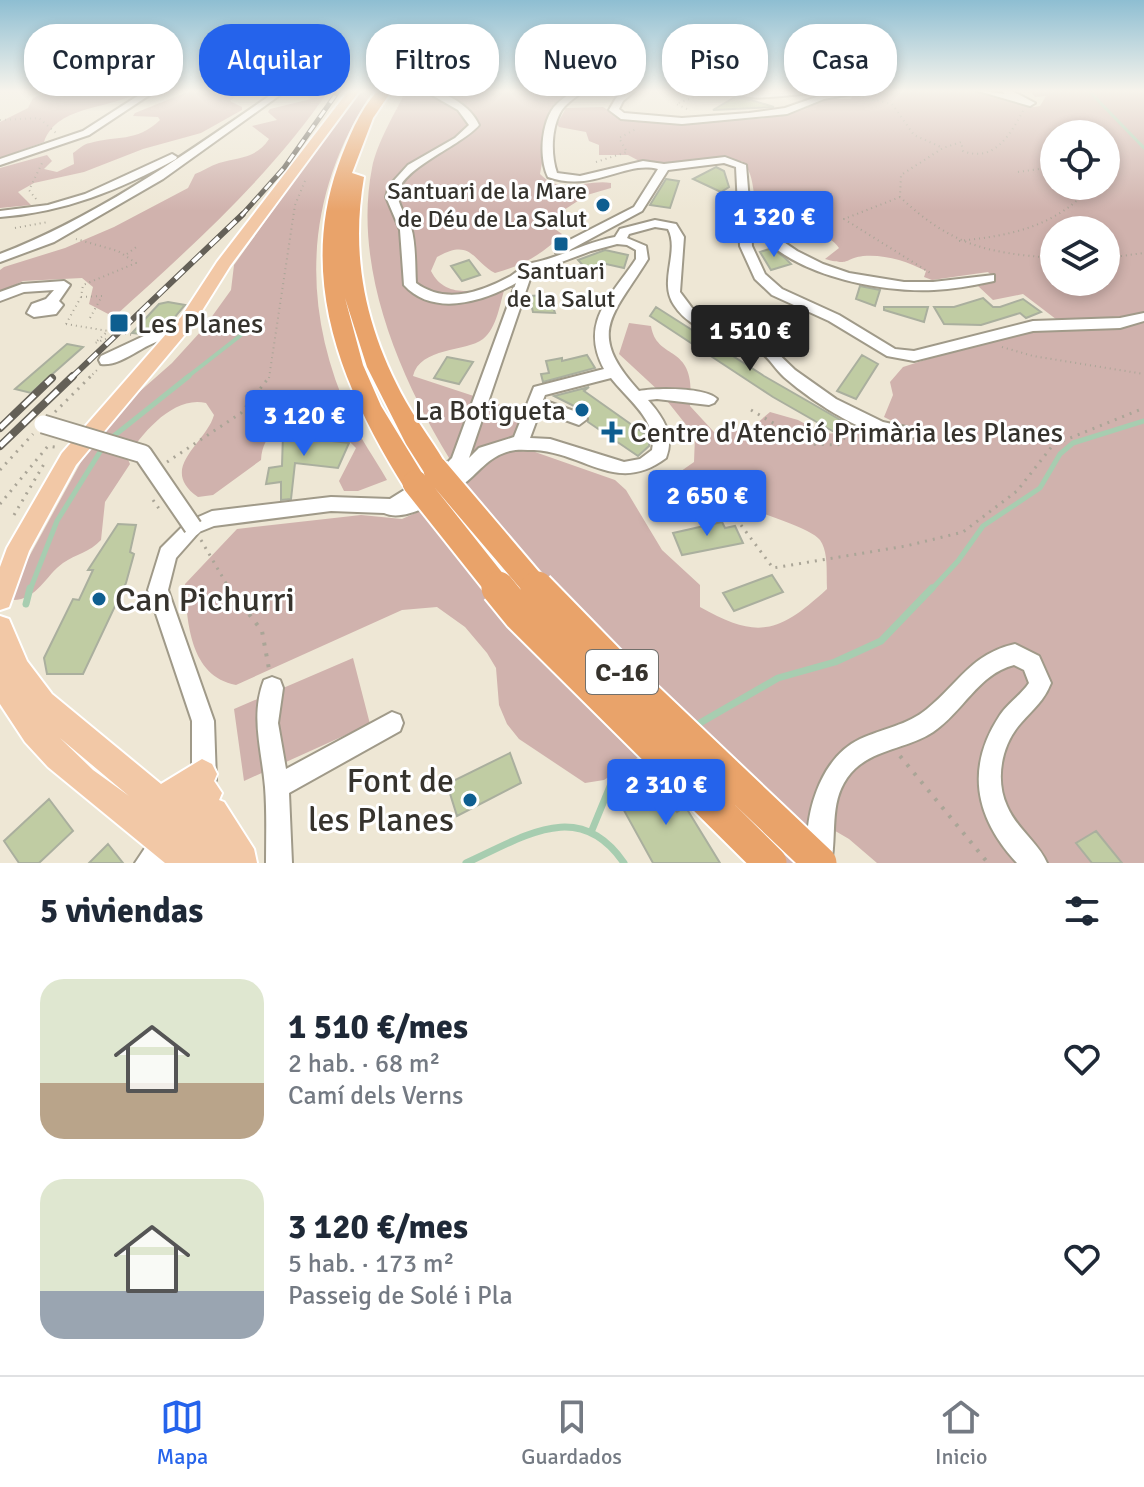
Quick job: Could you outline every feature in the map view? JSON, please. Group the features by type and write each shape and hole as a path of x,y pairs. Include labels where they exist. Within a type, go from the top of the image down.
{"highway":[{"name":"C-16","path":"366,130 344,168 332,210 331,282 341,333 366,402 426,476 520,615 770,863"},
{"name":"C-16","path":"426,476 473,518 562,614 820,863"}],"main road":[{"path":"0,599 19,548 69,459 223,265 324,130"},
{"path":"0,628 18,670 42,704 246,863"},
{"path":"0,676 17,708 45,742 107,798 181,812 238,863"},
{"path":"181,812 190,863"},
{"path":"181,812 188,840 214,863"}],"street":[{"path":"0,162 90,130"},
{"path":"0,214 52,209 88,200 221,130"},
{"path":"0,258 59,234 159,177 225,130"},
{"path":"181,812 203,721 158,590 168,554 193,527 212,519 331,504 391,509 410,507 457,480 485,453 521,441 555,446 618,469 638,467 657,456 663,435 614,372 601,347 601,329 644,254 638,244 620,239 527,271 471,296 452,300 425,296 410,285 406,230 395,206 394,186 429,154 469,130"},
{"path":"551,130 549,170 554,176 566,180 583,180 651,164 664,167 720,160 739,164 744,169 743,202 750,262 777,292 834,318 897,355 914,356 1033,326 1120,323 1144,317"},
{"path":"391,509 404,495 459,462 527,271 638,209 664,167"},
{"path":"743,202 768,238 820,266 906,287 951,286 989,278"},
{"path":"620,239 624,232 651,224 672,226 678,237 672,285 685,310 714,331 767,349 794,377 861,419 893,432 909,433"},
{"path":"0,297 22,288 64,285 51,302"},
{"path":"144,354 170,333"},
{"path":"106,360 170,333"},
{"path":"521,441 539,391 614,372"},
{"path":"634,397 648,393 709,399"},
{"path":"534,403 579,419"},
{"path":"43,424 129,447 143,454 193,527"},
{"path":"820,863 821,832 830,784 851,756 922,726 941,713 965,684 1003,657 1015,654 1032,663 1039,675 1038,691 1010,719 997,743 988,775 999,821 1034,863"},
{"path":"272,688 267,723 277,787 279,863"},
{"path":"277,787 392,723"}],"path":[{"path":"37,200 29,190 37,167 60,142 54,130"},
{"path":"566,180 593,163 627,152 619,138 636,130"},
{"path":"911,130 914,135 943,148"},
{"path":"1010,130 1000,146 986,155 973,156 963,151 961,142 943,148 901,175 900,197 923,220 964,247 1040,257"},
{"path":"1018,172 1040,169"},
{"path":"162,468 249,410 266,387 273,371 295,205 309,175"},
{"path":"900,197 844,219 951,286"},
{"path":"959,241 1026,232 1078,200"},
{"path":"59,234 127,254 136,263 83,285 81,297 65,320 66,324 132,335"},
{"path":"127,254 139,245"},
{"path":"1120,256 1144,253"},
{"path":"81,297 102,296 90,318"},
{"path":"106,339 95,343 116,330"},
{"path":"974,339 1033,356 1144,374"},
{"path":"638,467 732,513 773,568 906,546 963,532 1017,491 1053,445 1144,408"},
{"path":"751,410 809,444 838,445 861,419"},
{"path":"0,504 48,446 57,447 34,477 14,515"},
{"path":"151,488 153,503 163,515"},
{"path":"193,527 235,598 262,631 272,688"},
{"path":"888,740 988,863"}],"shaded area":[{"path":"0,130 50,130 44,142 0,158"},
{"path":"146,130 206,130 143,149 84,172 34,183 18,192 31,205 0,208 0,168 47,155 52,161 44,169 57,172 74,164 73,153 85,145"},
{"path":"258,130 299,130 255,182 114,317 89,304 93,287 82,278 23,281 0,292 0,270 4,267 65,248 114,227 188,188 195,174 216,164 246,156 264,146 269,139"},
{"path":"330,130 350,130 322,209 317,250 317,291 334,374 354,424 387,480 358,491 344,491 339,481 356,448 341,433 309,418 276,430 266,442 261,460 213,495 198,497 182,476 183,466 214,415 206,403 182,405 150,427 127,457 130,464 105,502 101,540 63,563 29,596 13,600 11,594 18,577 81,462 121,408 172,363 203,329 231,290 234,265"},
{"path":"386,130 548,130 540,174 548,181 565,185 611,183 611,188 587,195 550,219 549,225 562,234 540,253 514,267 495,273 465,250 449,251 437,257 431,271 437,280 454,290 505,287 495,322 483,339 424,360 413,376 501,405 512,411 535,452 615,480 626,490 662,550 700,585 700,607 738,624 767,627 795,615 827,589 823,545 804,529 743,508 723,503 688,512 658,502 654,490 694,462 695,436 660,392 619,354 629,323 651,326 661,345 682,362 691,385 690,406 714,432 749,430 770,412 798,420 824,434 861,431 896,436 916,433 884,417 893,395 890,382 903,367 990,339 1065,326 1023,294 993,300 978,286 983,285 981,282 996,280 988,272 932,280 924,277 926,271 887,257 863,256 843,262 825,259 839,248 832,241 817,237 789,238 770,229 763,221 758,212 751,176 742,161 643,163 628,155 599,155 599,145 589,141 586,132 577,130 1040,130 1040,200 1120,200 1120,130 1144,130 1144,863 877,863 849,839 825,825 800,863 752,863 681,784 639,757 604,780 585,783 519,739 507,724 499,705 496,668 487,653 465,627 437,607 402,610 236,685 221,680 209,671 194,646 187,615 185,584 237,529 361,515 402,519 456,495 465,483 443,449 405,373 377,291 370,250 368,209 374,158"},
{"path":"353,658 370,724 244,781 234,709"}],"building":[{"path":"716,167 724,171 729,187 721,192 693,179"},
{"path":"666,179 679,181 670,208 650,205"},
{"path":"772,248 791,264 771,270 760,252"},
{"path":"605,250 628,255 624,268 606,264 588,271 578,260"},
{"path":"469,260 480,275 462,281 451,266"},
{"path":"860,286 880,290 875,306 856,299"},
{"path":"549,295 555,313 533,312 529,296"},
{"path":"983,298 993,307 1023,299 1041,312 1026,318 1020,313 981,325 944,324 934,307 954,307"},
{"path":"159,304 185,305 170,323 163,322 141,334 132,333"},
{"path":"656,307 764,376 844,422 836,433 773,397 650,316"},
{"path":"884,307 928,307 924,322 884,310"},
{"path":"67,344 83,347 31,393 15,389"},
{"path":"587,355 595,368 543,382 541,374 549,373 546,361"},
{"path":"862,355 878,364 856,399 837,391"},
{"path":"447,357 473,362 459,384 434,378"},
{"path":"589,387 584,391 649,437 649,446 638,456 588,422 586,412 554,396"},
{"path":"307,429 307,438 349,443 338,468 295,463 291,499 281,500 281,482 266,484 269,468 282,466 283,434"},
{"path":"722,522 725,528 735,526 743,543 682,555 673,533"},
{"name":"Can Pichurri","path":"118,524 136,525 130,552 134,554 126,583 83,674 47,674 44,658 73,599 79,600 93,570 88,570"},
{"path":"772,575 783,592 734,611 723,593"},
{"name":"Font de les Planes","path":"510,753 521,783 457,816 447,784"},
{"path":"650,773 677,812 685,806 720,863 653,863 621,805"},
{"path":"49,799 73,831 39,863 19,863 4,841"},
{"path":"1096,831 1122,863 1092,863 1076,843"},
{"path":"108,844 123,863 89,863"}],"waterway":[{"path":"1127,130 1144,148"},
{"path":"186,378 250,328"},
{"path":"110,439 189,376"},
{"path":"931,590 958,561 983,526 1040,488 1060,454 1073,443 1144,421"},
{"path":"30,590 57,521 103,447"},
{"path":"26,604 30,588"},
{"path":"693,727 778,678 835,662 881,641 932,588"},
{"path":"592,830 613,779 648,757"},
{"path":"466,863 530,834 550,828 570,827 588,832 607,843 624,863"}],"railway":[{"path":"242,215 284,168 311,130"},
{"path":"71,378 242,215"},
{"path":"0,446 73,376"},
{"path":"0,428 52,378"}],"place":[{"name":"Santuari de la Mare de Déu de La Salut","path":"603,205"},
{"name":"Santuari de la Salut","path":"561,244"},
{"name":"Les Planes","path":"119,323"},
{"name":"La Botigueta","path":"582,410"},
{"name":"Centre d'Atenció Primària les Planes","path":"612,432"},
{"name":"Can Pichurri","path":"99,599"},
{"name":"Font de les Planes","path":"470,800"}]}
